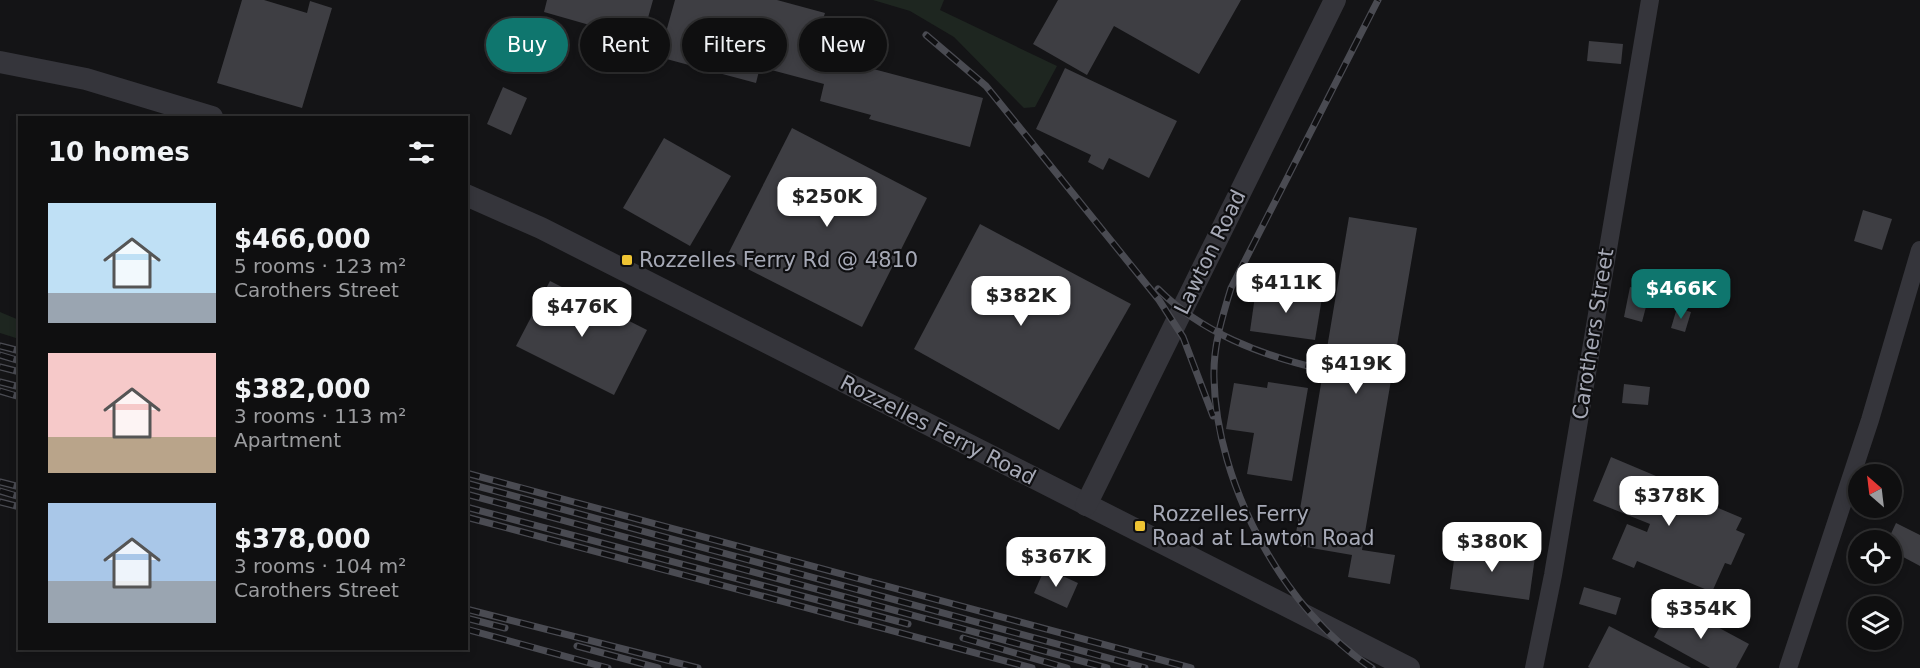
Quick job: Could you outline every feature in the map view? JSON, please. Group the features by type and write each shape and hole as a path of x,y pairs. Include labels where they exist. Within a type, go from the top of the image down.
{"street":[{"name":"Lawton Road","path":"1086,505 1335,0"},
{"name":"Carothers Street","path":"1534,668 1553,575 1650,0"},
{"path":"0,62 86,79 209,116"},
{"name":"Rozzelles Ferry Road","path":"468,196 541,228 1409,668"},
{"path":"1788,668 1870,420 1920,250"}],"shaded area":[{"path":"873,0 944,0 940,10 1057,66 1035,107 1024,108 954,37 910,11"},
{"path":"0,312 18,320 18,339 0,333"}],"building":[{"path":"242,0 264,0 307,13 310,1 332,8 302,108 217,83"},
{"path":"547,0 653,0 648,18 580,18 580,22 544,12"},
{"path":"675,0 777,0 825,13 823,18 799,18 799,72 885,72 983,98 970,147 869,119 871,115 820,101 824,84 779,72 787,72 787,18 682,18 682,63 670,60 670,18"},
{"path":"1058,0 1241,0 1199,74 1114,26 1087,75 1033,44"},
{"path":"1589,41 1623,44 1621,64 1587,61"},
{"path":"1065,68 1177,121 1149,178 1109,158 1103,170 1088,162 1091,155 1036,129"},
{"path":"715,72 759,72 756,83"},
{"path":"503,87 527,98 511,135 487,124"},
{"path":"792,128 927,198 862,327 726,258"},
{"path":"664,138 731,176 690,246 623,208"},
{"path":"1863,210 1892,219 1882,250 1854,241"},
{"path":"1349,217 1417,228 1362,550 1395,555 1390,584 1348,577 1352,555 1294,545"},
{"path":"980,224 1131,304 1059,430 914,349"},
{"path":"550,281 647,330 614,395 516,346"},
{"path":"1630,287 1655,292 1652,305 1647,303 1642,322 1624,317"},
{"path":"1256,289 1322,298 1315,340 1250,331"},
{"path":"1677,308 1691,312 1685,332 1671,328"},
{"path":"1268,382 1308,388 1292,481 1247,474 1254,433 1226,429 1234,383 1267,388"},
{"path":"1624,384 1650,387 1648,405 1622,403"},
{"path":"1611,457 1656,476 1654,481 1742,518 1736,530 1745,534 1731,565 1725,563 1712,592 1637,561 1634,568 1612,559 1627,524 1647,532 1650,524 1593,501"},
{"path":"1896,523 1920,535 1920,566 1902,556 1902,530 1893,530"},
{"path":"1456,546 1535,557 1529,600 1450,589"},
{"path":"1045,568 1078,583 1067,608 1034,593"},
{"path":"1584,587 1621,598 1616,615 1579,604"},
{"path":"1673,603 1749,644 1736,668 1710,668 1654,637"},
{"path":"1609,626 1691,668 1588,667"}],"railway":[{"path":"1372,668 1340,643 1310,613 1283,578 1260,541 1241,501 1227,459 1218,418 1214,366 1219,332 1231,288 1378,0"},
{"path":"926,35 986,86 1159,300 1183,337 1213,416"},
{"path":"1158,289 1194,318 1233,340 1276,357 1320,369"},
{"path":"0,346 18,350"},
{"path":"0,355 18,360"},
{"path":"0,367 18,372"},
{"path":"0,382 18,386"},
{"path":"0,391 18,396"},
{"path":"468,474 1191,668"},
{"path":"0,482 18,486"},
{"path":"468,484 1145,668"},
{"path":"0,491 18,496"},
{"path":"468,495 1107,668"},
{"path":"0,502 18,506"},
{"path":"468,508 908,624"},
{"path":"468,518 1032,668"},
{"path":"468,610 698,668"},
{"path":"468,619 505,628"},
{"path":"468,630 608,668"},
{"path":"963,638 1067,668"},
{"path":"577,646 658,668"}],"place":[{"name":"Rozzelles Ferry Rd @ 4810","path":"627,260"},
{"name":"Rozzelles Ferry Road at Lawton Road","path":"1140,526"}]}
